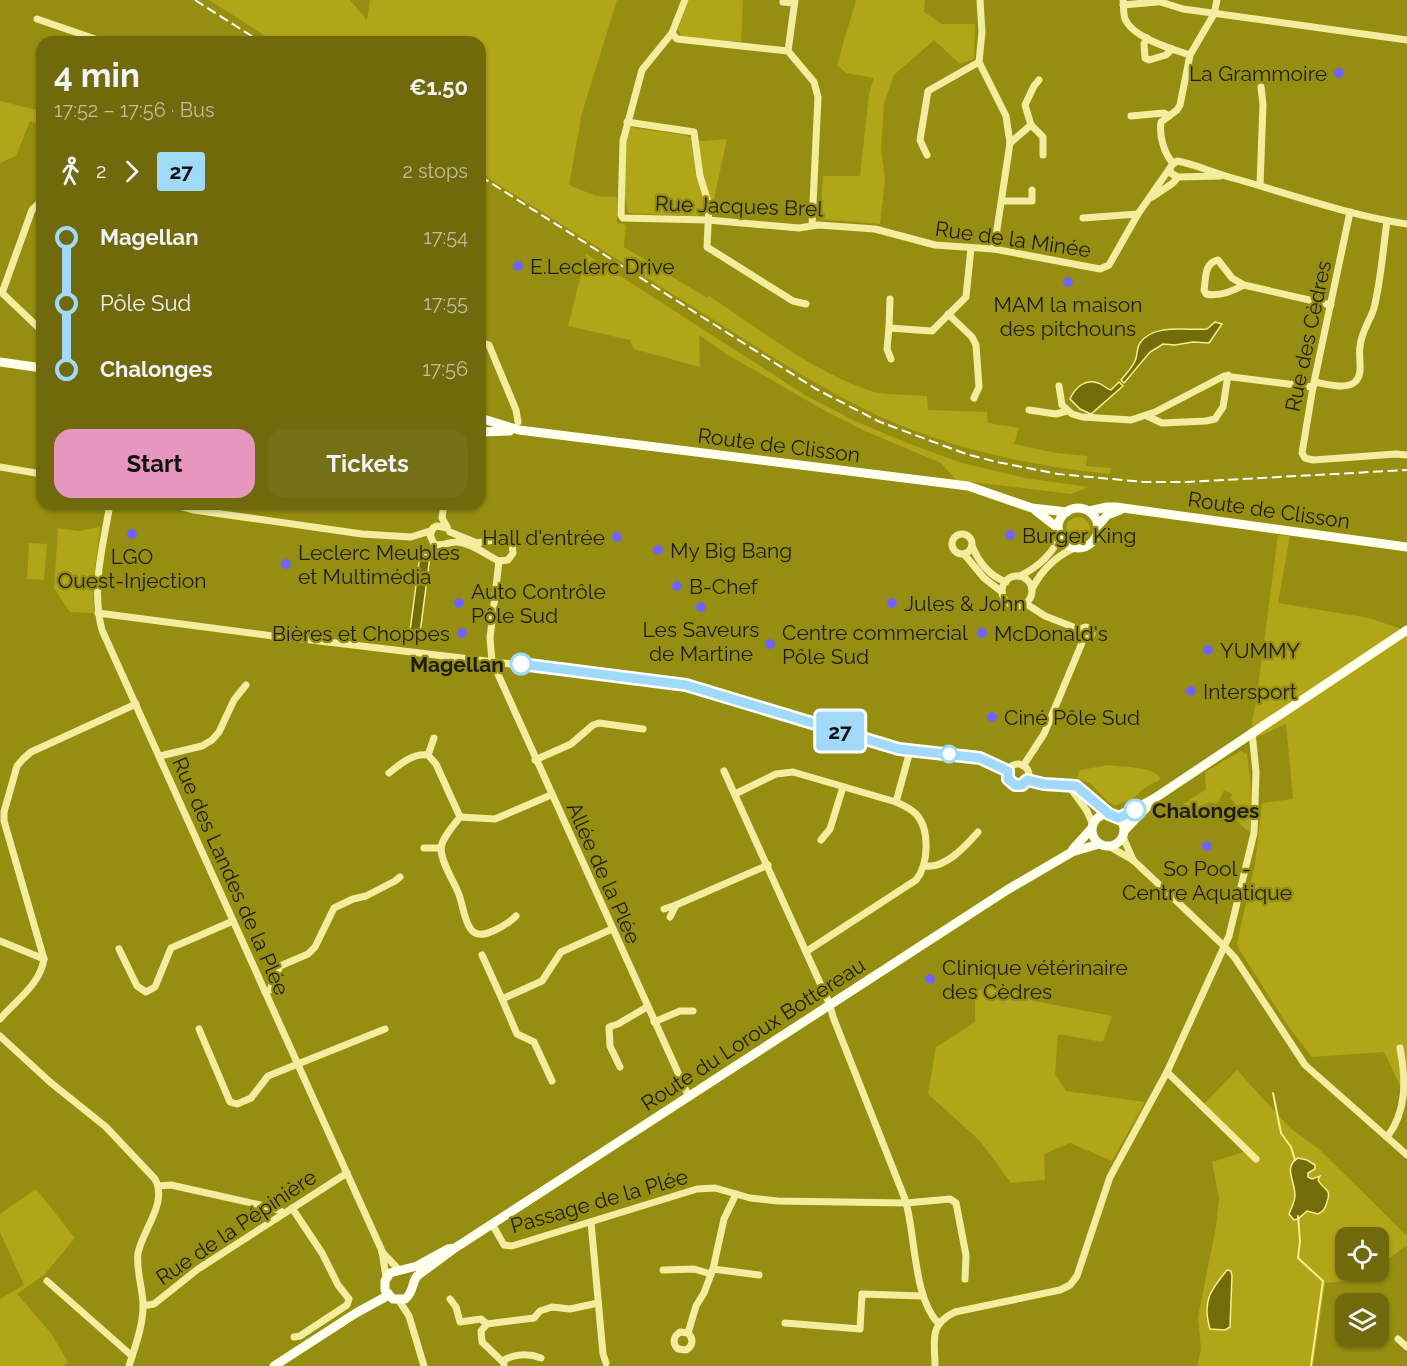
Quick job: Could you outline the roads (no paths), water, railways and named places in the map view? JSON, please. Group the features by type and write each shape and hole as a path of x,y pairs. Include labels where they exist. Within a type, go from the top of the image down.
{"main road":[{"path":"0,362 36,367"},
{"name":"Route de Clisson","path":"486,419 518,426 968,486 1032,508 1067,512"},
{"name":"Route de Clisson","path":"486,431 518,426"},
{"name":"Route de Clisson","path":"1089,511 1107,507 1126,509 1407,547"},
{"name":"Route de Clisson","path":"1032,508 1059,532"},
{"path":"1077,508 1089,511 1096,519 1097,536 1092,543 1080,549 1074,548 1064,542 1059,532 1060,521 1067,512 1077,508"},
{"path":"1098,526 1107,515 1126,509"},
{"path":"1119,818 1155,798 1407,630"},
{"path":"1119,818 1109,814 1101,816 1092,826 1093,837 1099,844 1110,847 1118,844 1155,798"},
{"path":"1119,818 1124,834"},
{"name":"Route du Loroux Bottereau","path":"1072,852 1092,826"},
{"name":"Route du Loroux Bottereau","path":"455,1248 1007,890 1072,852 1099,844"},
{"path":"391,1295 386,1277 394,1271 417,1266 455,1248"},
{"path":"413,1281 421,1272 455,1248"},
{"path":"274,1366 365,1308 391,1295 409,1296 414,1286 413,1281 411,1276 401,1270"}],"street":[{"path":"685,0 672,33 642,70 627,122 694,132 700,176 709,206 707,247 793,301 806,304"},
{"path":"980,0 982,32 979,62 1006,116 1010,143 994,249"},
{"path":"1217,0 1214,14 1190,55 1180,105 1161,122 1160,128 1172,166 1172,174 1180,177 1226,176"},
{"path":"783,2 794,1 788,51"},
{"path":"1190,55 1147,38 1128,24 1124,17 1123,3 1156,1 1183,9 1214,14 1407,40"},
{"path":"37,19 87,36"},
{"path":"672,33 677,39 788,51 814,82 818,97 812,225"},
{"path":"1147,38 1144,44 1145,58 1149,60 1166,55 1172,49"},
{"path":"927,155 920,140 928,91 979,62"},
{"path":"1039,80 1025,105 1032,125 1043,137 1043,155"},
{"path":"1260,184 1263,104 1261,87"},
{"path":"1131,116 1164,113 1169,116"},
{"name":"Rue Jacques Brel","path":"627,122 623,141 621,215 623,218 708,220 799,228 812,225 855,228"},
{"path":"1010,143 1032,125"},
{"path":"1172,166 1177,161 1184,164 1191,163 1226,176 1260,184 1350,213 1407,224"},
{"path":"1180,177 1186,171 1184,164"},
{"name":"Rue de la Minée","path":"855,228 875,229 935,245 994,249 1100,268 1109,265 1138,214 1172,166"},
{"name":"Rue de la Minée","path":"1148,200 1180,177"},
{"path":"1002,201 1032,201 1032,190"},
{"path":"36,206 32,210 1,292 36,325"},
{"name":"Rue des Cèdres","path":"1350,213 1302,453 1305,458 1312,460 1406,455"},
{"name":"Rue de la Minée","path":"1083,218 1138,214"},
{"path":"1059,386 1062,405 1067,411 1082,417 1131,420 1147,416 1228,375 1314,385 1345,386 1357,380 1360,374 1359,346 1373,311 1387,221"},
{"path":"889,328 932,331 967,294 971,248"},
{"path":"1244,285 1233,290 1206,294 1204,290 1207,266 1212,261 1218,260 1232,278 1244,285 1331,305"},
{"path":"890,299 887,349 891,359"},
{"path":"948,314 972,337 976,345 979,387 974,398"},
{"path":"486,344 489,345 516,410 518,426"},
{"path":"1147,416 1162,423 1201,422 1215,419 1223,407 1228,375"},
{"path":"1029,410 1056,414 1067,411"},
{"path":"0,467 36,473"},
{"name":"Rue des Landes de la Plée","path":"109,510 97,580 98,614 102,630 382,1251 386,1277"},
{"path":"195,510 362,534 411,537 431,533 437,526 477,543 504,538 512,544 513,553 508,560 499,561 466,544 447,543 437,546 431,533"},
{"path":"431,533 442,518 443,510"},
{"path":"442,518 448,530 447,543"},
{"path":"1002,592 1006,582 1012,577 1020,576 1045,559 1053,550 1059,532"},
{"path":"972,546 964,554 957,553 951,543 958,535 966,535 988,572 1006,582"},
{"path":"491,555 490,548 493,541"},
{"path":"964,554 984,578 1002,592 1009,604 1017,606 1025,603 1031,597 1032,589 1046,568 1057,557 1074,548"},
{"path":"492,661 490,638 499,561"},
{"path":"1020,576 1027,579 1032,589"},
{"path":"1023,766 1044,734 1084,638 1091,636 1092,631 1086,627 1081,630 1045,616 1025,603"},
{"path":"98,614 686,685 910,751 980,758 1008,771"},
{"name":"Allée de la Plée","path":"492,661 689,1097"},
{"path":"160,756 202,746 212,740 219,732 234,700 246,685"},
{"path":"0,1019 37,979 43,969 44,959 2,821 17,766 31,752 136,704"},
{"path":"535,760 571,744 587,729 599,723 643,729"},
{"path":"935,1366 938,1323 955,1312 1060,1290 1073,1281 1110,1177 1167,1072 1225,947 1237,909 1254,833 1256,772 1252,732"},
{"path":"428,755 434,738"},
{"path":"896,802 910,751"},
{"path":"388,773 404,761 421,754 428,755 436,764 460,817"},
{"path":"1014,765 1023,766 1029,773 1027,780 1020,786 1013,784 1008,779 1008,771 1014,765"},
{"path":"724,771 830,1005 906,1203 922,1296 938,1323"},
{"path":"735,794 782,772 793,772 896,802 908,807 921,820 927,857 925,866 916,880 807,951"},
{"path":"1027,780 1081,789 1109,814"},
{"path":"1069,786 1087,811 1092,826"},
{"path":"821,840 830,829 843,787"},
{"path":"460,817 495,819 551,795"},
{"path":"460,817 441,848 442,856 461,898 471,931 484,936 506,926 516,916"},
{"path":"925,866 937,866 964,848 978,832"},
{"path":"1124,834 1133,860"},
{"path":"1110,847 1133,860 1225,947 1235,958 1305,1065 1407,1155"},
{"path":"424,848 441,848"},
{"path":"664,909 768,865"},
{"path":"265,993 270,990 280,966 308,954 315,947 334,908 366,896 400,877"},
{"path":"670,917 676,905"},
{"path":"118,949 137,986 146,992 155,987 171,948 233,921"},
{"path":"502,999 542,981 561,952 612,929"},
{"path":"0,941 44,959"},
{"path":"482,955 517,1034 534,1042 552,1081"},
{"path":"620,1067 610,1046 609,1027 647,1007"},
{"path":"654,1023 680,1011 693,1011"},
{"path":"199,1029 230,1102 240,1104 251,1098 266,1077 385,1029"},
{"path":"0,1036 50,1082 106,1127 159,1186 159,1200 138,1256 143,1306 129,1366"},
{"path":"1388,1136 1403,1101 1406,1075 1400,1048"},
{"path":"1167,1072 1256,1159"},
{"name":"Rue de la Pépinière","path":"143,1306 154,1304 198,1269 347,1173"},
{"path":"159,1186 171,1185 274,1208 284,1213"},
{"name":"Passage de la Plée","path":"492,1224 504,1245 512,1246 697,1189 715,1188 750,1198 777,1202 906,1203 950,1199 956,1203 966,1255 965,1279"},
{"path":"688,1333 696,1306 712,1272 720,1230 736,1194"},
{"path":"292,1208 322,1253 338,1285 349,1299 347,1305 300,1336 294,1337"},
{"path":"591,1222 603,1354 606,1363"},
{"name":"Rue des Landes de la Plée","path":"382,1251 401,1270"},
{"path":"663,1270 694,1269 759,1275"},
{"path":"47,1281 132,1356"},
{"path":"785,1323 860,1329 862,1294 922,1296"},
{"path":"391,1295 409,1316"},
{"path":"409,1296 409,1316 424,1366"},
{"path":"450,1299 456,1307 460,1322 481,1319 487,1324 534,1318 540,1311 552,1306 570,1309 598,1303"},
{"path":"487,1324 482,1331 482,1342 503,1364 510,1356 534,1355 541,1358"},
{"path":"1398,1339 1407,1347"}],"waterway":[{"path":"1273,1093 1281,1133 1291,1147 1295,1160"},
{"path":"1298,1216 1300,1241 1298,1258 1323,1281 1311,1366"}],"railway":[{"path":"195,0 252,36"},
{"path":"486,180 816,389 880,422 966,454 1058,474 1144,482 1187,482 1407,470"}],"place":[{"name":"La Grammoire","path":"1339,73"},
{"name":"E.Leclerc Drive","path":"518,266"},
{"name":"MAM la maison des pitchouns","path":"1068,282"},
{"name":"LGO Ouest-Injection","path":"132,534"},
{"name":"Burger King","path":"1010,535"},
{"name":"Hall d'entrée","path":"617,537"},
{"name":"My Big Bang","path":"658,550"},
{"name":"Leclerc Meubles et Multimédia","path":"286,564"},
{"name":"B-Chef","path":"677,586"},
{"name":"Auto Contrôle Pôle Sud","path":"459,603"},
{"name":"Jules & John","path":"892,603"},
{"name":"Les Saveurs de Martine","path":"701,607"},
{"name":"Bières et Choppes","path":"462,633"},
{"name":"McDonald's","path":"982,633"},
{"name":"Centre commercial Pôle Sud","path":"770,644"},
{"name":"YUMMY","path":"1208,650"},
{"name":"Magellan","path":"521,664"},
{"name":"Intersport","path":"1191,691"},
{"name":"Ciné Pôle Sud","path":"992,717"},
{"name":"Chalonges","path":"1135,810"},
{"name":"So Pool - Centre Aquatique","path":"1207,846"},
{"name":"Clinique vétérinaire des Cèdres","path":"930,979"}]}
